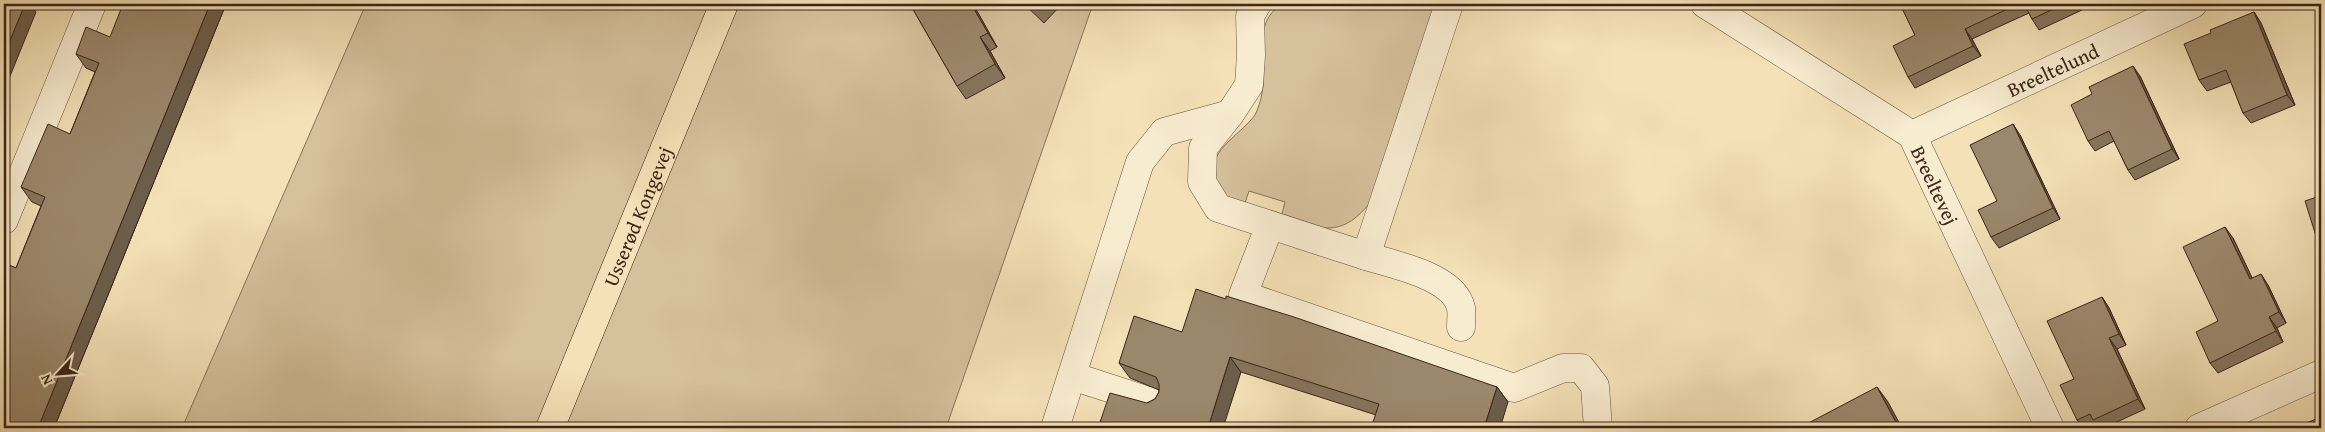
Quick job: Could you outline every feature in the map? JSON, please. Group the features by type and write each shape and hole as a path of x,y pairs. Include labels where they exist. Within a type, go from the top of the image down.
{"main road":[{"name":"Usserød Kongevej","path":"550,428 724,4"}],"street":[{"path":"4,220 92,4"},
{"path":"1257,4 1250,16 1251,55 1249,85 1204,148 1202,182 1218,208 1438,280 1451,290 1461,307 1462,327"},
{"path":"1366,256 1449,4"},
{"name":"Breeltevej","path":"1705,4 1912,135 2050,428"},
{"name":"Breeltelund","path":"1912,135 2193,4"},
{"path":"1055,428 1140,162 1164,132 1230,114"},
{"path":"1270,225 1244,295 1514,388 1562,368 1581,368 1596,386 1598,428"},
{"path":"2199,428 2321,374"},
{"path":"1072,376 1155,403"}],"shaded area":[{"path":"366,4 1093,4 946,428 182,428"},
{"path":"1282,4 1436,4 1375,196 1354,219 1344,225 1333,228 1310,226 1281,218 1285,202 1249,191 1244,206 1218,192 1214,175 1213,169 1218,154 1250,121 1257,110 1262,96 1264,81 1263,33 1266,22"}],"building":[{"path":"4,4 25,4 4,55"},
{"path":"123,4 210,4 38,428 4,428 4,263 16,268 45,197 21,187 48,124 70,134 99,63 76,54 86,27 110,37"},
{"path":"910,4 971,4 988,33 980,37 995,64 957,86"},
{"path":"1029,4 1039,4 1034,9"},
{"path":"1900,4 2018,4 1965,29 1973,46 1908,77 1893,46 1915,35"},
{"path":"2024,4 2064,4 2032,19"},
{"path":"2254,12 2287,95 2243,113 2226,70 2199,80 2184,44 2211,33 2210,30"},
{"path":"2133,66 2172,149 2128,170 2109,131 2088,141 2071,105 2092,94 2089,87"},
{"path":"2013,124 2053,208 1991,237 1978,210 1997,201 1970,145"},
{"path":"2319,192 2321,192 2321,252 2305,201 2320,196"},
{"path":"2225,227 2250,279 2261,274 2279,312 2269,317 2276,331 2210,363 2196,332 2218,321 2183,247"},
{"path":"1196,289 1226,299 1226,296 1294,317 1497,387 1484,428 1371,428 1379,404 1230,357 1208,428 1098,428 1110,393 1147,403 1155,399 1159,392 1159,384 1156,377 1119,363 1134,316 1182,332"},
{"path":"2102,297 2119,334 2109,338 2138,399 2093,420 2090,414 2077,420 2060,385 2074,379 2047,321"},
{"path":"1877,387 1898,426 1893,428 1799,428"},
{"path":"2321,417 2321,428 2294,428"}]}
